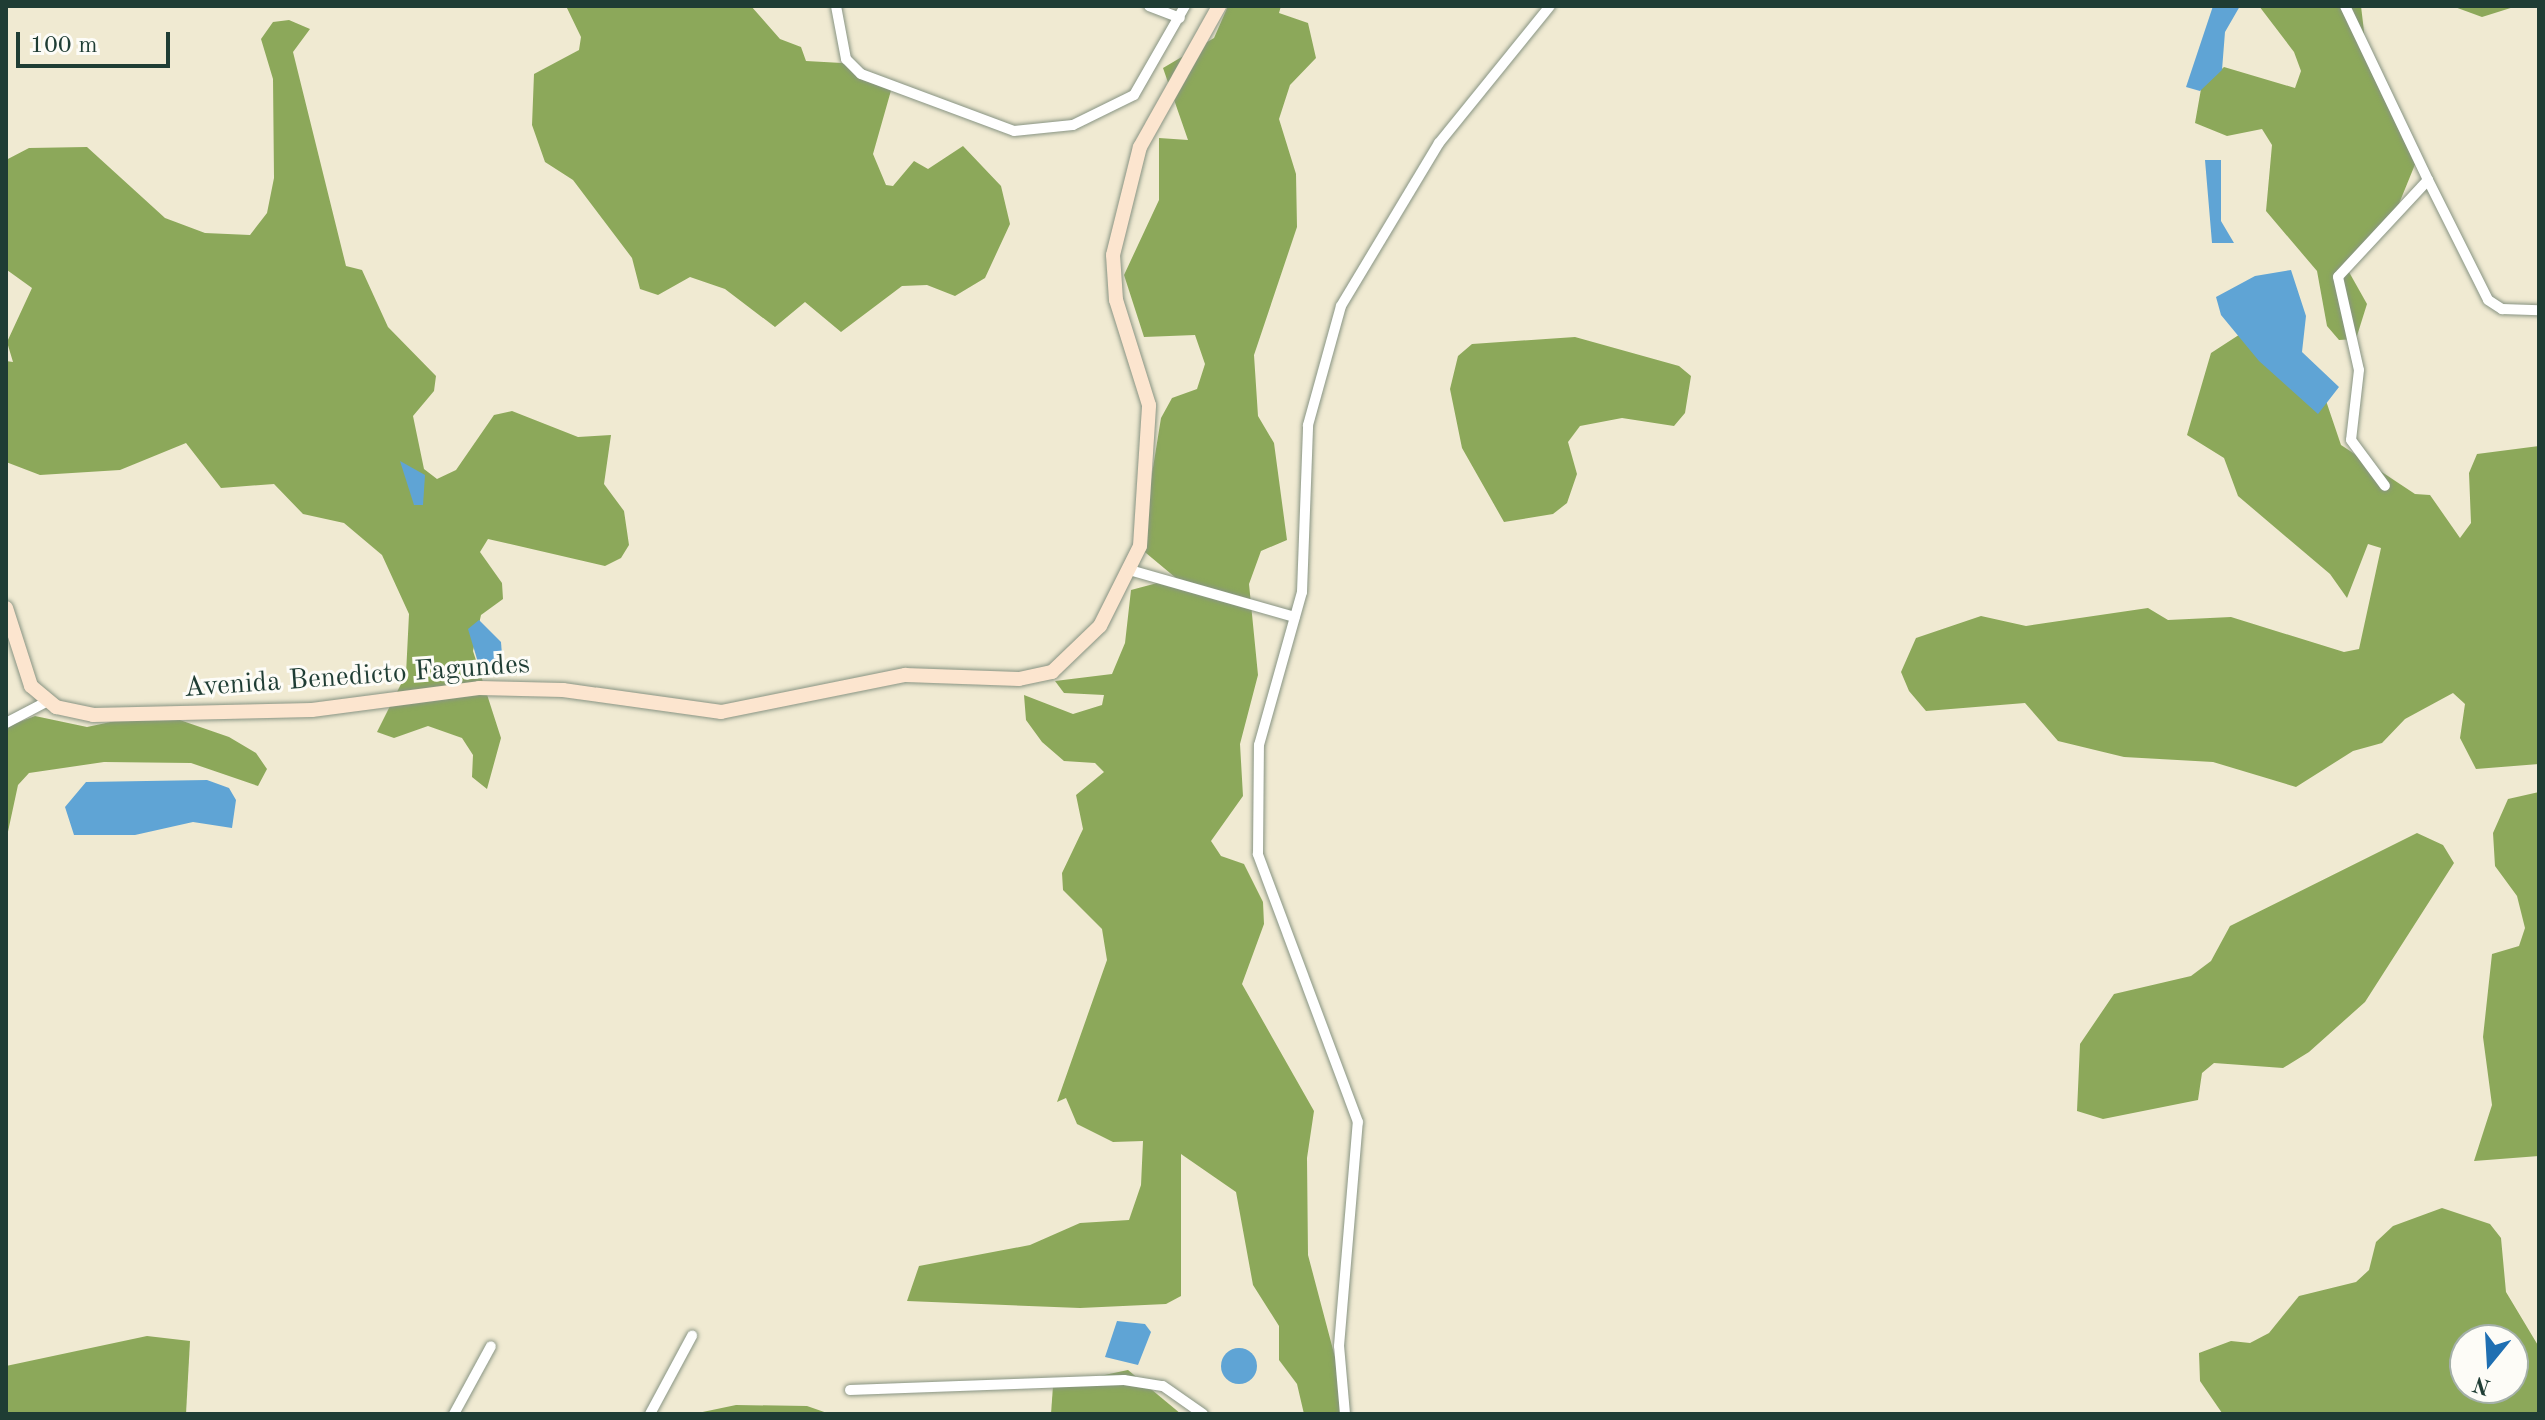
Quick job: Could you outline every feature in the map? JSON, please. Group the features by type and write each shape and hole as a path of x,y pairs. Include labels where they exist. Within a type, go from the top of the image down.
{"street":[{"path":"836,6 846,59 861,74 1014,131 1073,125 1121,104 1151,77 1185,6"},
{"path":"1149,6 1180,18"},
{"name":"Avenida Benedicto Fagundes","path":"46,702 93,715 210,716 493,688 563,690 721,712 905,675 1034,677 1075,656 1133,571 1149,481 1149,405 1116,300 1113,255 1140,147 1219,6"},
{"path":"1345,1414 1339,1346 1358,1122 1271,903 1253,815 1259,745 1302,592 1308,425 1341,306 1439,143 1550,6"},
{"path":"2345,6 2488,300 2502,309 2539,310"},
{"path":"2385,486 2351,440 2359,370 2338,277 2428,180"},
{"path":"1133,571 1295,617"},
{"path":"6,608 18,662 46,702 6,723"},
{"path":"650,1414 692,1336"},
{"path":"454,1414 491,1346"},
{"path":"850,1390 1124,1380 1163,1386 1203,1414"}],"green space":[{"path":"566,6 751,6 780,39 801,47 806,61 842,63 892,87 873,154 886,185 893,186 914,161 928,169 963,146 1001,186 1010,224 985,278 955,296 927,285 902,286 841,332 805,302 775,327 725,289 690,277 658,295 640,289 632,258 573,180 545,162 532,125 534,74 579,50 581,37"},
{"path":"1228,6 1281,6 1279,13 1308,23 1316,58 1290,85 1279,119 1296,174 1297,227 1254,355 1258,416 1274,443 1287,540 1261,551 1249,584 1258,675 1240,744 1243,796 1211,841 1221,856 1244,864 1263,902 1264,924 1242,984 1314,1111 1307,1158 1308,1255 1350,1414 1304,1414 1297,1384 1279,1360 1279,1326 1253,1285 1236,1192 1181,1154 1181,1296 1166,1304 1080,1308 907,1301 919,1266 1030,1245 1080,1223 1129,1220 1141,1185 1143,1141 1113,1142 1077,1124 1066,1098 1057,1102 1107,960 1102,929 1063,890 1062,873 1083,829 1076,795 1104,772 1095,763 1064,761 1042,742 1026,720 1024,695 1073,714 1102,705 1104,695 1064,693 1055,681 1112,674 1125,643 1131,590 1176,578 1140,548 1161,418 1172,398 1197,389 1205,364 1195,335 1144,337 1124,275 1159,200 1159,138 1188,140 1163,68 1214,38"},
{"path":"2259,6 2361,6 2367,57 2416,162 2394,216 2349,272 2367,304 2356,339 2339,340 2327,326 2317,271 2266,211 2272,145 2262,129 2227,136 2195,123 2201,89 2224,67 2295,88 2301,71 2294,52"},
{"path":"2452,6 2517,6 2482,17"},
{"path":"289,20 310,29 293,52 346,266 362,270 388,327 436,376 434,391 413,416 424,469 437,479 456,470 494,415 512,411 578,437 611,435 604,484 624,511 629,545 621,558 605,566 488,539 480,552 502,583 503,599 481,615 473,651 501,738 487,789 472,777 473,755 462,738 428,726 394,738 377,732 406,674 409,614 382,555 344,523 303,514 274,484 221,488 186,443 120,470 40,475 6,462 6,361 13,362 7,342 32,288 7,270 6,160 29,148 87,147 165,218 205,233 250,235 267,213 274,178 273,79 261,39 273,22"},
{"path":"2248,329 2321,386 2341,445 2415,494 2430,495 2460,538 2471,523 2469,473 2477,454 2539,446 2539,764 2476,769 2460,738 2465,704 2453,693 2405,719 2382,743 2353,751 2296,787 2213,762 2124,757 2058,741 2025,703 1926,711 1909,691 1901,672 1916,638 1981,616 2026,626 2148,608 2168,620 2231,617 2344,652 2359,649 2381,548 2368,544 2347,598 2330,574 2238,496 2224,458 2187,435 2211,353"},
{"path":"1575,337 1679,366 1691,376 1685,413 1674,426 1622,418 1580,426 1568,442 1577,474 1567,503 1553,514 1504,522 1462,448 1450,389 1458,356 1472,344"},
{"path":"35,716 87,727 139,716 174,718 229,737 256,753 267,769 258,786 191,763 104,762 29,773 18,785 6,841 6,727"},
{"path":"2539,792 2539,1156 2474,1161 2492,1105 2483,1037 2492,954 2519,946 2525,928 2517,896 2495,866 2493,833 2508,799"},
{"path":"2417,833 2443,845 2454,863 2365,1002 2309,1052 2283,1068 2214,1063 2202,1073 2198,1100 2103,1119 2077,1111 2080,1044 2114,994 2191,976 2211,961 2230,926"},
{"path":"2442,1208 2490,1224 2501,1238 2506,1292 2525,1324 2449,1324 2449,1404 2529,1404 2529,1330 2539,1347 2539,1414 2222,1413 2200,1381 2199,1353 2231,1341 2250,1343 2269,1333 2299,1296 2356,1282 2369,1270 2376,1242 2393,1226"},
{"path":"147,1336 190,1341 186,1414 6,1414 6,1366"},
{"path":"1128,1370 1181,1414 1051,1414 1053,1386"},
{"path":"736,1405 807,1406 830,1414 693,1414"}],"water":[{"path":"2213,6 2240,6 2225,32 2222,70 2200,91 2186,87"},
{"path":"2205,160 2221,160 2221,221 2234,243 2212,243"},
{"path":"2291,270 2306,316 2302,352 2339,387 2318,414 2259,361 2221,315 2216,297 2255,276"},
{"path":"400,461 425,475 423,505 414,505"},
{"path":"479,620 501,642 502,655 480,669 468,629"},
{"path":"207,780 229,788 236,800 232,828 193,822 135,835 74,835 65,807 86,782"},
{"path":"1117,1321 1145,1324 1151,1332 1138,1365 1105,1357"},
{"path":"1239,1348 1252,1353 1257,1366 1252,1379 1239,1384 1226,1379 1221,1366 1226,1353"}]}
